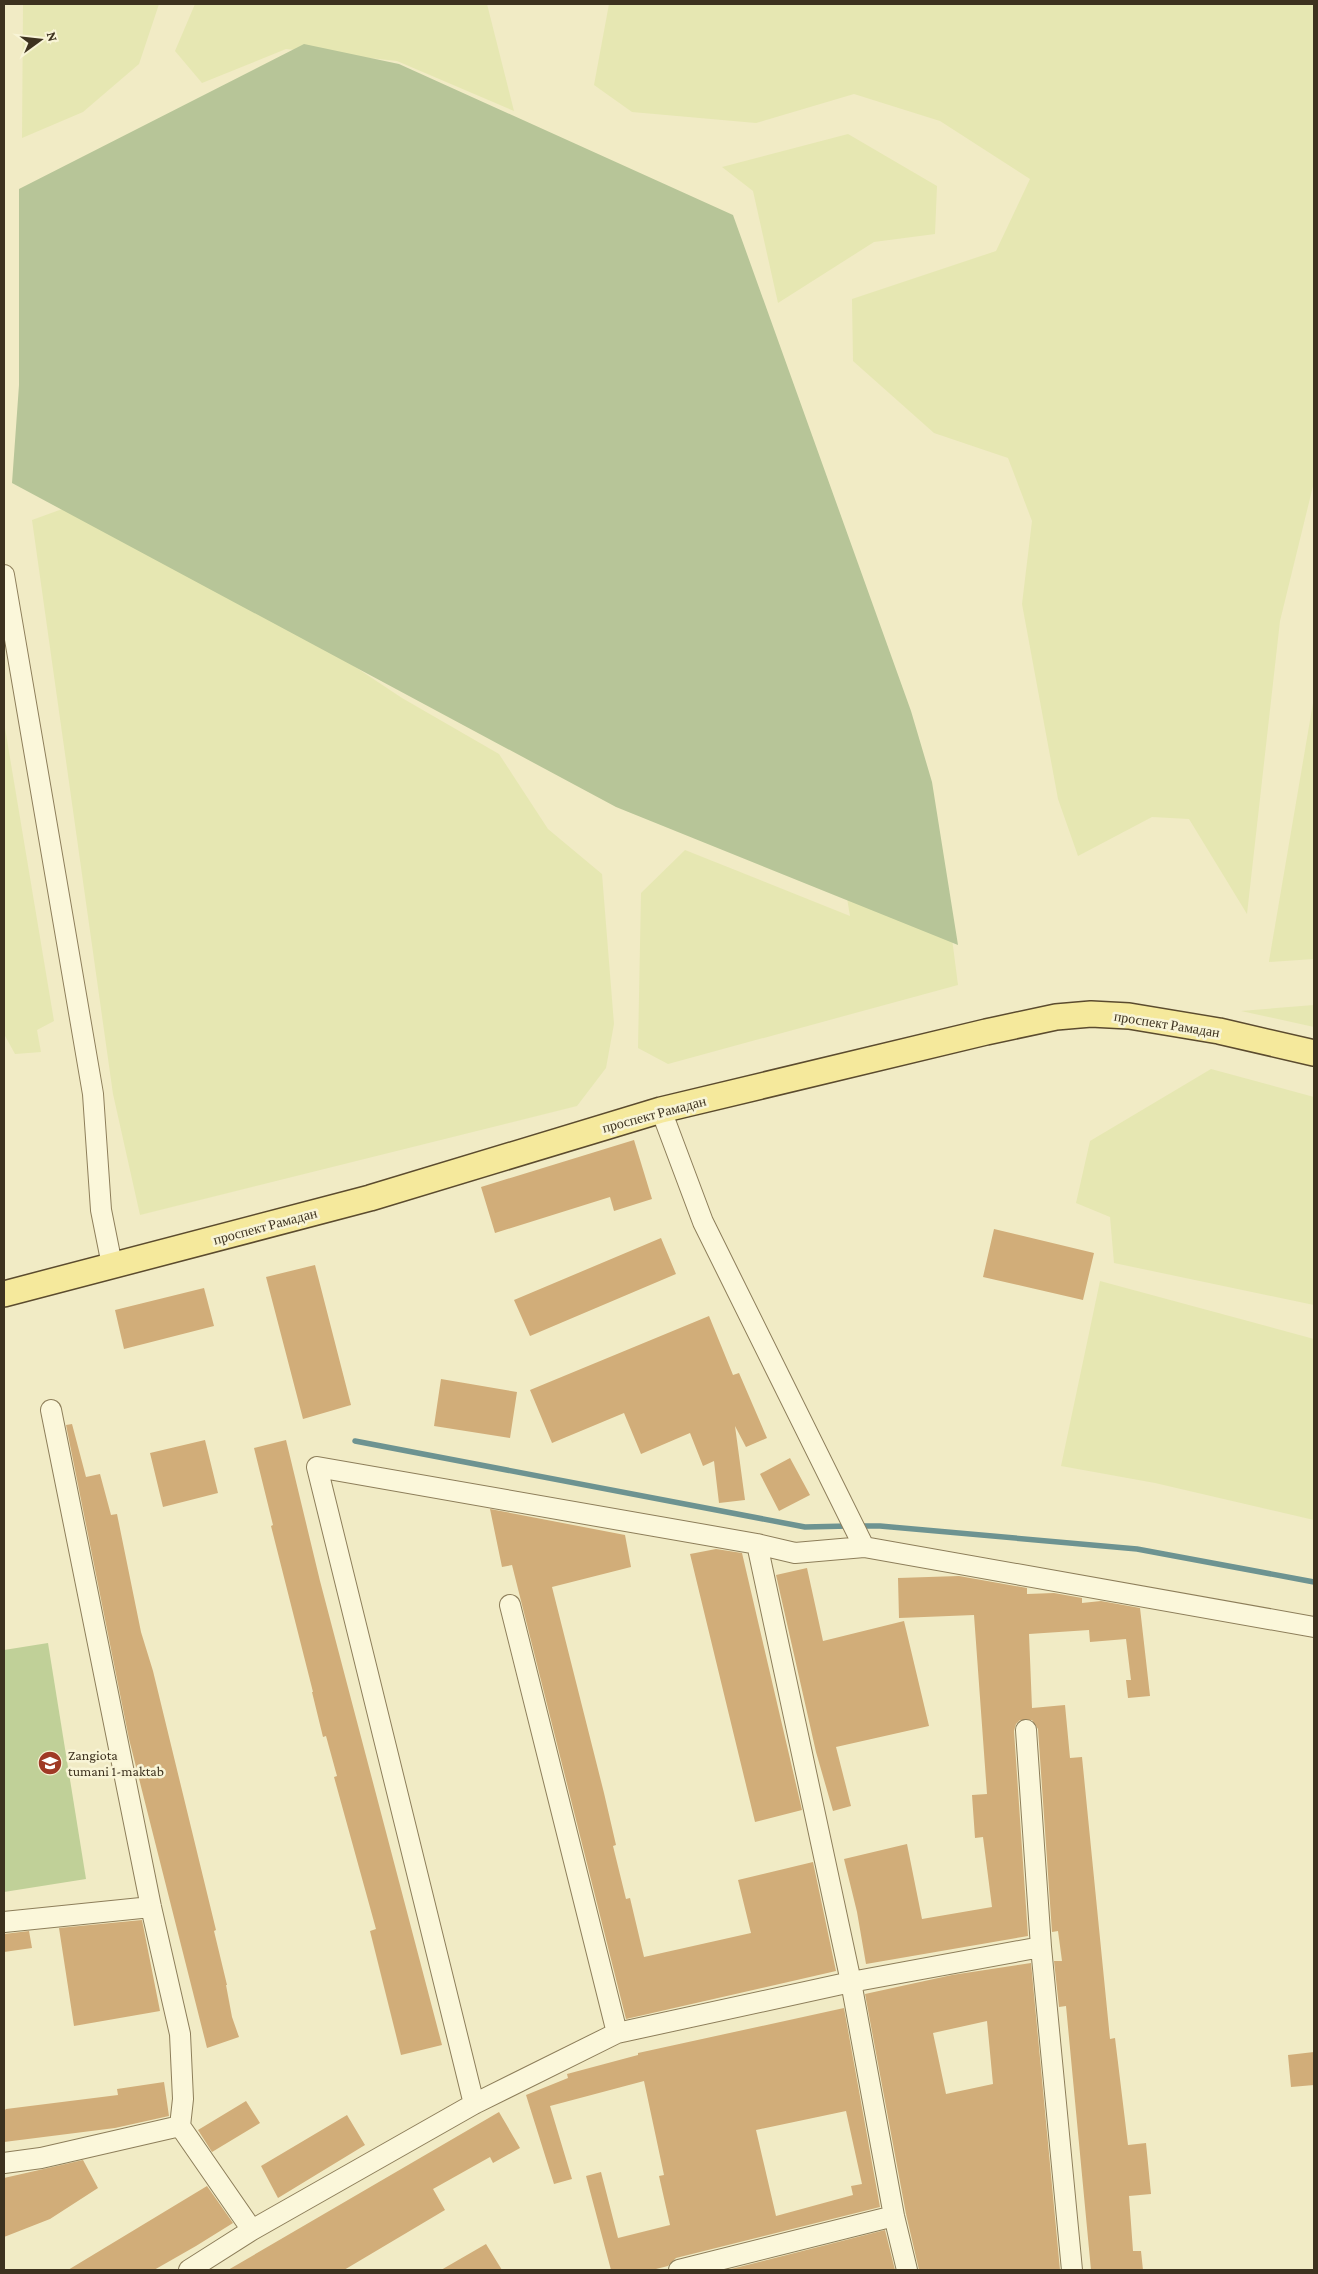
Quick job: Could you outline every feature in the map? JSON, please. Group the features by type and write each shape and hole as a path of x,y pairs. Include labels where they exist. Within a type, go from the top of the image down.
{"main road":[{"name":"проспект Рамадан","path":"4,1294 370,1198 661,1110 1056,1017 1082,1015 1129,1016 1173,1023 1314,1053"}],"street":[{"path":"4,575 93,1094 101,1210 112,1266"},
{"path":"661,1110 703,1222 861,1540"},
{"path":"51,1410 151,1907 180,2034 183,2098 180,2126 252,2230"},
{"path":"474,2104 318,1467 796,1552 861,1540 1314,1627"},
{"path":"757,1544 851,1982 894,2216 907,2270"},
{"path":"510,1605 617,2033"},
{"path":"1026,1730 1041,1946 1072,2270"},
{"path":"4,1922 151,1907"},
{"path":"189,2270 252,2230 474,2104 617,2033 851,1982 1041,1946"},
{"path":"4,2163 41,2158 180,2126"},
{"path":"679,2270 894,2216"}],"green space":[{"path":"23,4 159,4 139,64 83,112 22,138"},
{"path":"195,4 487,4 514,111 397,61 286,49 202,83 175,51"},
{"path":"609,4 1314,4 1314,482 1280,621 1247,914 1189,819 1152,817 1078,856 1058,799 1022,604 1032,521 1008,458 934,433 853,361 852,299 996,251 1030,179 940,121 854,94 756,123 632,112 594,85"},
{"path":"304,44 399,64 733,215 911,711 932,782 958,945 616,807 12,483 19,385 19,189"},
{"path":"848,134 937,186 935,234 874,242 778,303 753,191 722,167"},
{"path":"98,496 402,698 499,754 548,829 602,874 614,1024 606,1068 577,1106 140,1215 113,1094 32,520"},
{"path":"1314,697 1314,959 1269,962 1269,961"},
{"path":"4,722 54,1021 37,1030 41,1052 15,1054 4,1034"},
{"path":"933,791 958,985 668,1064 638,1048 641,893 685,850 850,916 847,898"},
{"path":"1314,1005 1314,1027 1241,1011"},
{"path":"1211,1069 1314,1097 1314,1305 1114,1263 1110,1217 1076,1203 1090,1141"},
{"path":"1100,1281 1314,1339 1314,1520 1155,1483 1061,1466"},
{"path":"48,1643 86,1879 4,1892 4,1650"}],"building":[{"path":"634,1140 652,1199 614,1211 610,1197 495,1233 481,1187"},
{"path":"994,1229 1094,1253 1083,1300 983,1277"},
{"path":"661,1238 676,1274 530,1336 514,1300"},
{"path":"315,1265 351,1405 303,1419 266,1277"},
{"path":"204,1288 214,1326 124,1349 115,1310"},
{"path":"709,1316 733,1375 739,1373 767,1438 746,1447 735,1426 745,1500 719,1503 714,1461 703,1466 690,1433 641,1454 624,1413 552,1443 530,1390"},
{"path":"441,1379 517,1392 510,1438 434,1426"},
{"path":"72,1424 86,1477 100,1474 111,1515 117,1514 141,1632 153,1671 216,1930 214,1931 227,1985 232,2017 239,2037 207,2048 129,1739 66,1425"},
{"path":"205,1440 218,1493 163,1507 150,1453"},
{"path":"286,1440 320,1581 442,2045 401,2055 370,1931 376,1929 334,1777 337,1776 326,1736 323,1737 271,1526 273,1525 254,1448"},
{"path":"790,1458 810,1495 779,1511 760,1474"},
{"path":"490,1509 625,1535 631,1567 552,1587 604,1793 616,1845 613,1846 626,1899 630,1898 644,1957 751,1933 738,1880 813,1862 836,1971 626,2019 512,1565 502,1567"},
{"path":"716,1549 742,1553 802,1810 755,1822 690,1554"},
{"path":"807,1568 823,1641 904,1621 929,1726 836,1747 851,1806 833,1811 816,1752 776,1575"},
{"path":"959,1576 1027,1588 1027,1594 1054,1593 1082,1598 1082,1603 1101,1601 1140,1608 1150,1696 1128,1698 1126,1680 1131,1680 1126,1639 1090,1642 1089,1630 1029,1634 1032,1708 1065,1705 1070,1758 1082,1757 1110,2039 1115,2038 1128,2145 1146,2143 1151,2194 1129,2196 1133,2251 1141,2251 1143,2270 1091,2270 1066,2006 1059,2007 1054,1961 1062,1961 1058,1931 1052,1932 1038,1729 1032,1720 1020,1720 1016,1724 1014,1731 1028,1936 866,1964 857,1912 844,1859 907,1844 922,1919 992,1907 983,1837 975,1838 972,1795 987,1794 974,1615 899,1618 898,1578"},
{"path":"142,1920 160,2011 74,2026 59,1928"},
{"path":"29,1931 32,1948 4,1952 4,1934"},
{"path":"1031,1963 1060,2270 919,2270 906,2214 865,1994 952,1975","holes":["987,2021 993,2084 946,2094 933,2033"]},
{"path":"844,2008 880,2207 676,2258 668,2266 652,2270 611,2270 586,2176 601,2172 618,2238 670,2225 659,2176 664,2175 644,2081 550,2106 572,2179 554,2184 526,2095 568,2078 567,2074 638,2055 638,2053","holes":["846,2111 862,2184 851,2186 853,2195 776,2216 756,2130"]},
{"path":"1314,2052 1314,2085 1291,2087 1288,2055"},
{"path":"164,2082 169,2116 115,2128 4,2142 4,2111 6,2109 118,2095 117,2089"},
{"path":"246,2101 260,2123 212,2152 198,2130"},
{"path":"499,2112 520,2148 493,2163 490,2157 433,2189 445,2210 344,2270 228,2270"},
{"path":"347,2115 365,2145 278,2198 261,2166"},
{"path":"83,2160 98,2188 50,2219 4,2237 4,2178"},
{"path":"207,2186 233,2223 196,2246 154,2270 68,2270"},
{"path":"885,2230 895,2270 727,2270"},
{"path":"486,2244 502,2270 441,2270"}],"waterway":[{"path":"355,1441 805,1527 849,1526"},
{"path":"858,1526 880,1526 1137,1549 1314,1582"}],"place":[{"name":"Zangiota tumani 1-maktab","path":"50,1763"}]}
